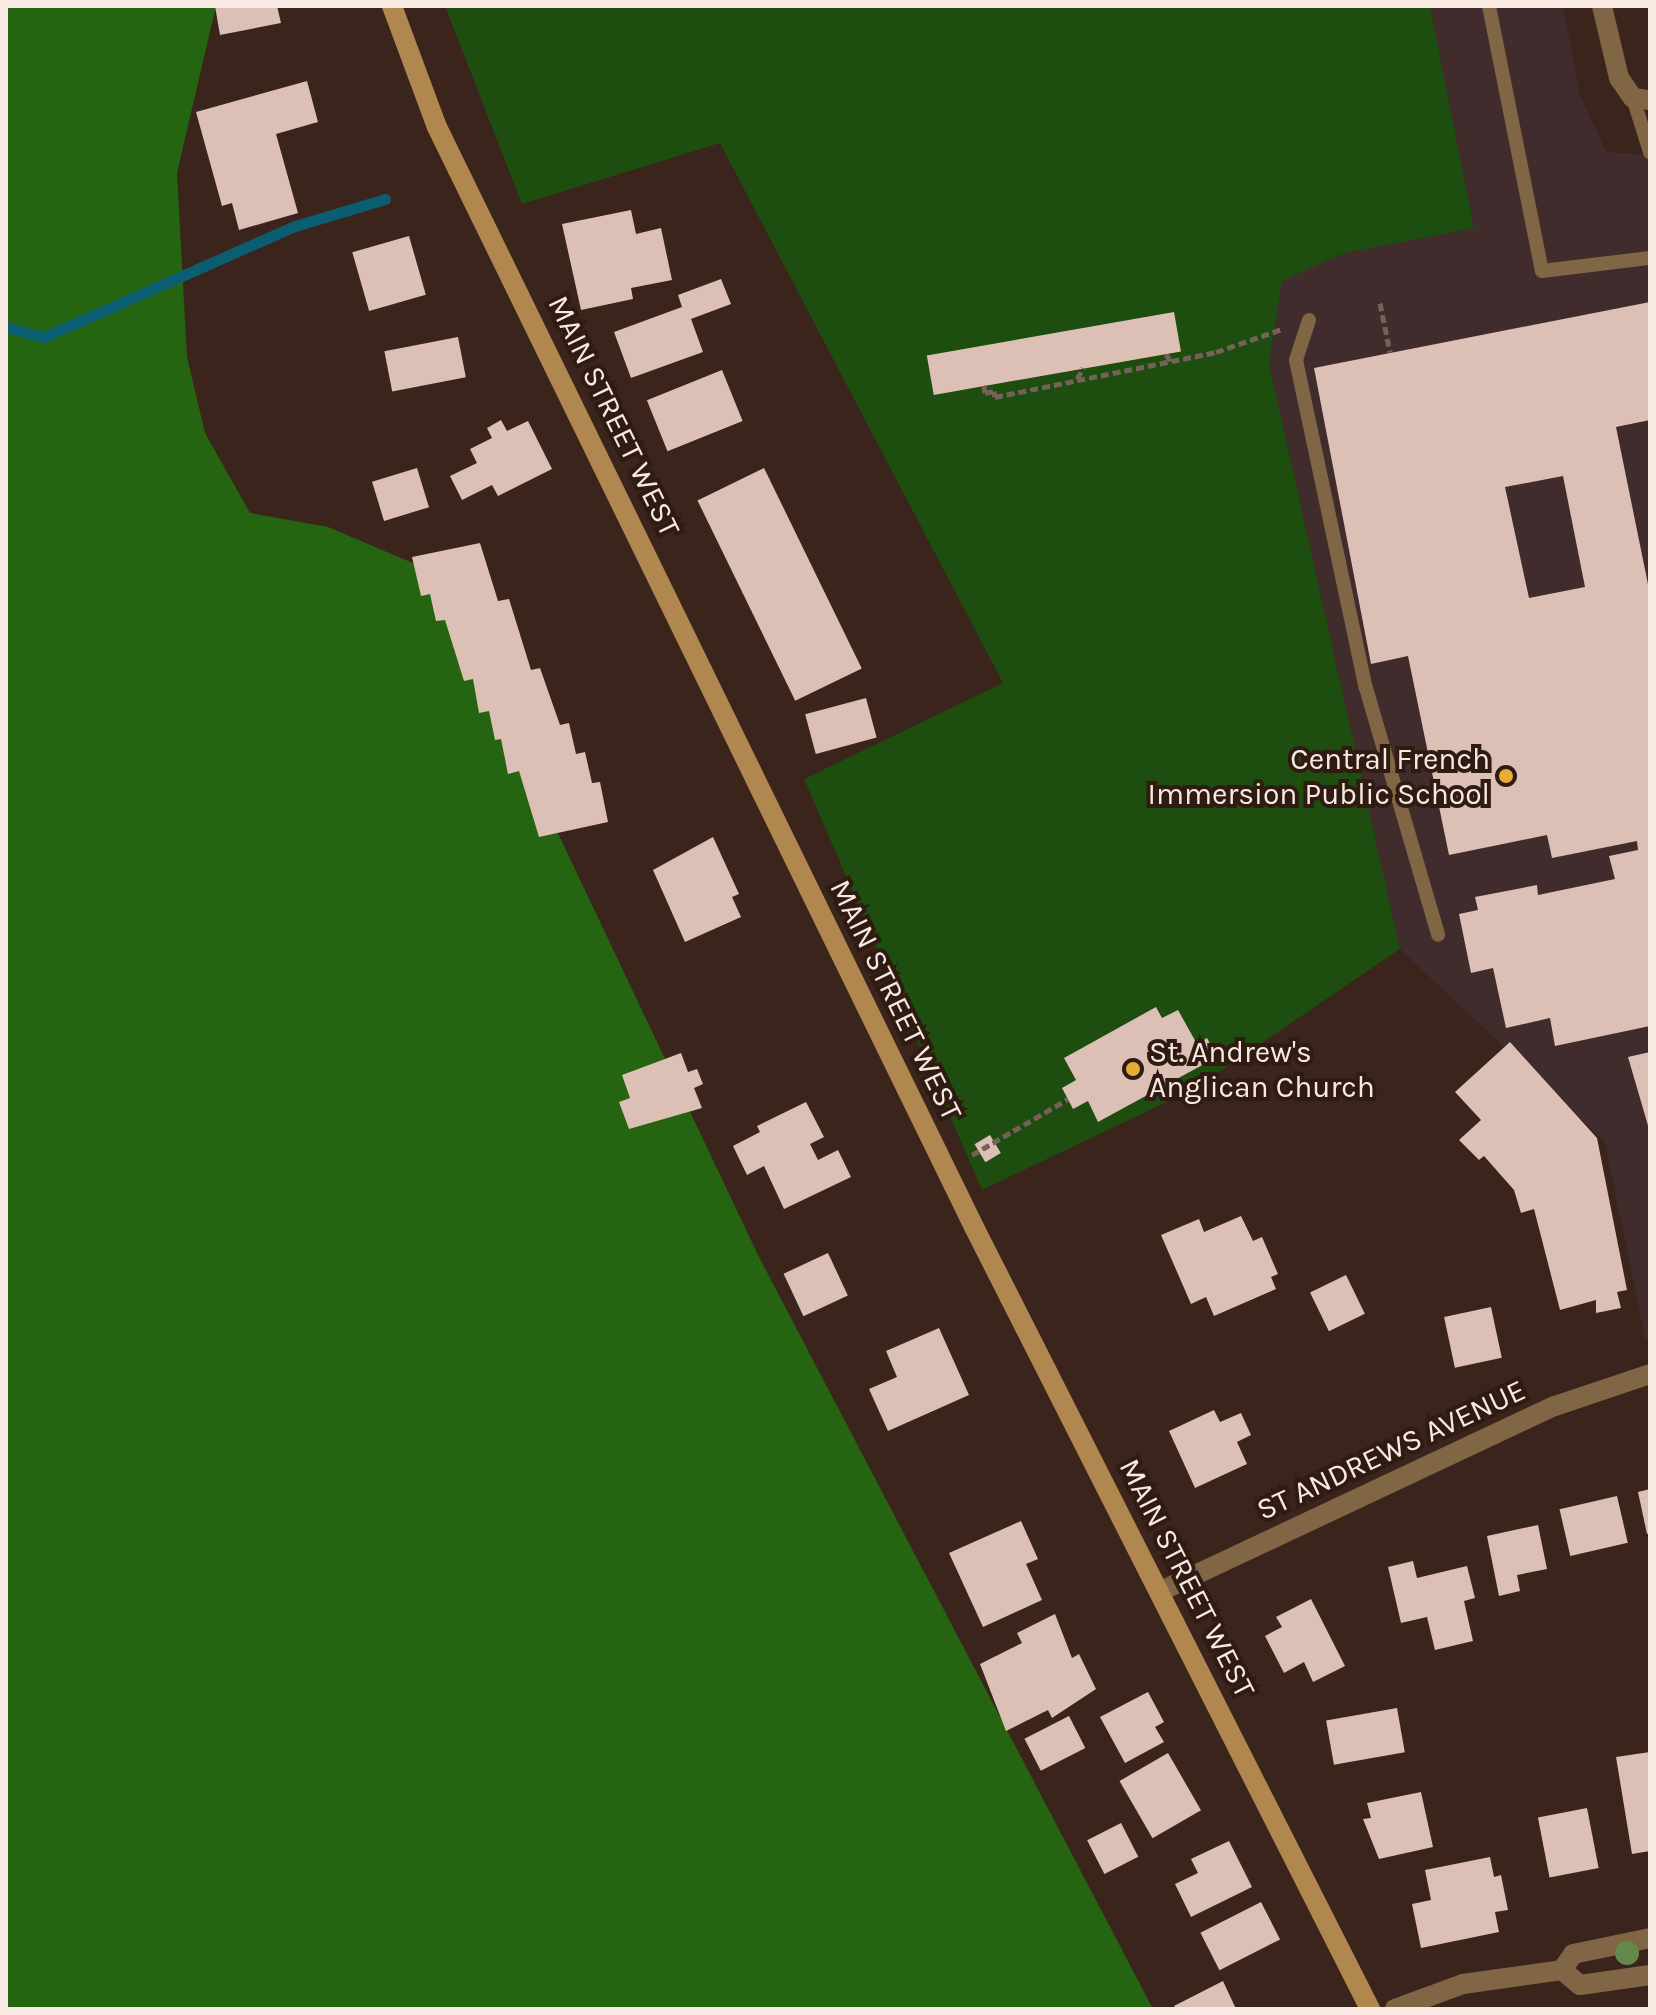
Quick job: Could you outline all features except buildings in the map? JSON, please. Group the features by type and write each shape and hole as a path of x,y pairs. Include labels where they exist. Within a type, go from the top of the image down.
{"main road":[{"name":"MAIN STREET WEST","path":"392,6 437,127 974,1227 1370,2009"}],"street":[{"path":"1602,6 1619,78 1641,99"},
{"name":"ST ANDREWS AVENUE","path":"1161,1591 1555,1406 1650,1374"},
{"path":"1395,2009 1463,1984 1562,1970 1573,1954 1650,1938"},
{"path":"1562,1970 1580,1985 1650,1975"}],"lane":[{"path":"1489,6 1542,271 1650,258"},
{"path":"1641,99 1650,152"},
{"path":"1309,320 1296,360 1366,688 1438,935"}],"path":[{"path":"1380,303 1390,352"},
{"path":"984,385 985,393 994,391 995,397 1171,362 1309,320"},
{"path":"1166,354 1171,362"},
{"path":"1077,379 1083,368"},
{"path":"972,1155 1068,1099"}],"shaded area":[{"name":"Central French Immersion Public School","path":"445,6 1563,6 1580,95 1606,152 1650,155 1650,1338 1645,1339 1605,1142 1400,949 1269,363 896,479 720,143 522,204"}],"green space":[{"path":"6,6 216,6 177,173 187,357 205,433 250,513 328,527 434,572 759,1257 1153,2009 6,2009"},
{"path":"445,6 1430,6 1474,228 1344,253 1282,281 1269,363 1400,949 1194,1089 982,1190 804,779 1003,683 720,143 522,204"}],"waterway":[{"path":"6,327 44,337 295,226 385,199"}],"place":[{"name":"Central French Immersion Public School","path":"1506,776"},
{"name":"St. Andrew's Anglican Church","path":"1133,1069"}]}
